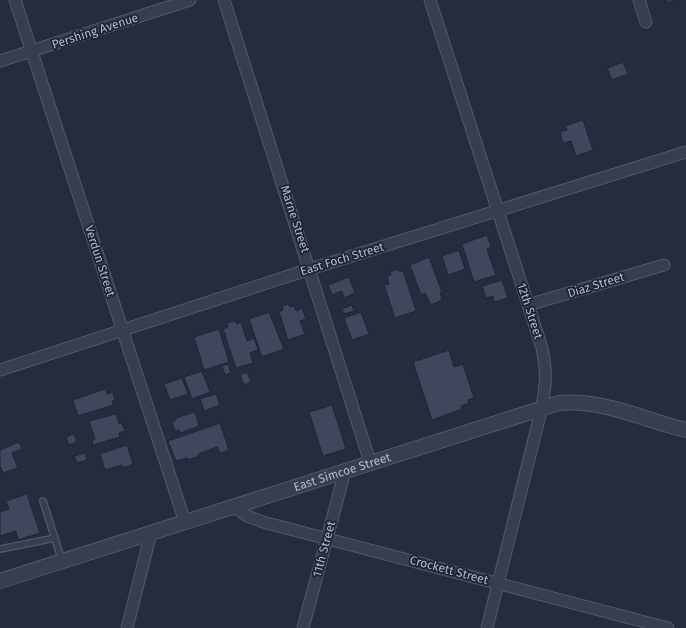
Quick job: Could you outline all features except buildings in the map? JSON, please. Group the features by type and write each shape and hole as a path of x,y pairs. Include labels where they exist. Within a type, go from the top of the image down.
{"street":[{"name":"Verdun Street","path":"15,0 185,522"},
{"name":"Pershing Avenue","path":"0,61 190,0"},
{"name":"Marne Street","path":"224,0 310,268 370,462"},
{"name":"12th Street","path":"430,0 542,348 547,370 547,379 542,407 487,628"},
{"path":"639,0 646,22"},
{"name":"East Foch Street","path":"0,370 123,331 310,268 686,152"},
{"name":"Diaz Street","path":"528,305 664,265"},
{"name":"East Simcoe Street","path":"0,581 542,407 577,402 606,406 686,430"},
{"name":"11th Street","path":"303,628 345,471"},
{"name":"Crockett Street","path":"233,506 247,516 263,522 668,628"},
{"path":"127,628 151,533"}],"lane":[{"path":"43,501 63,561"},
{"path":"0,549 55,538"}]}
